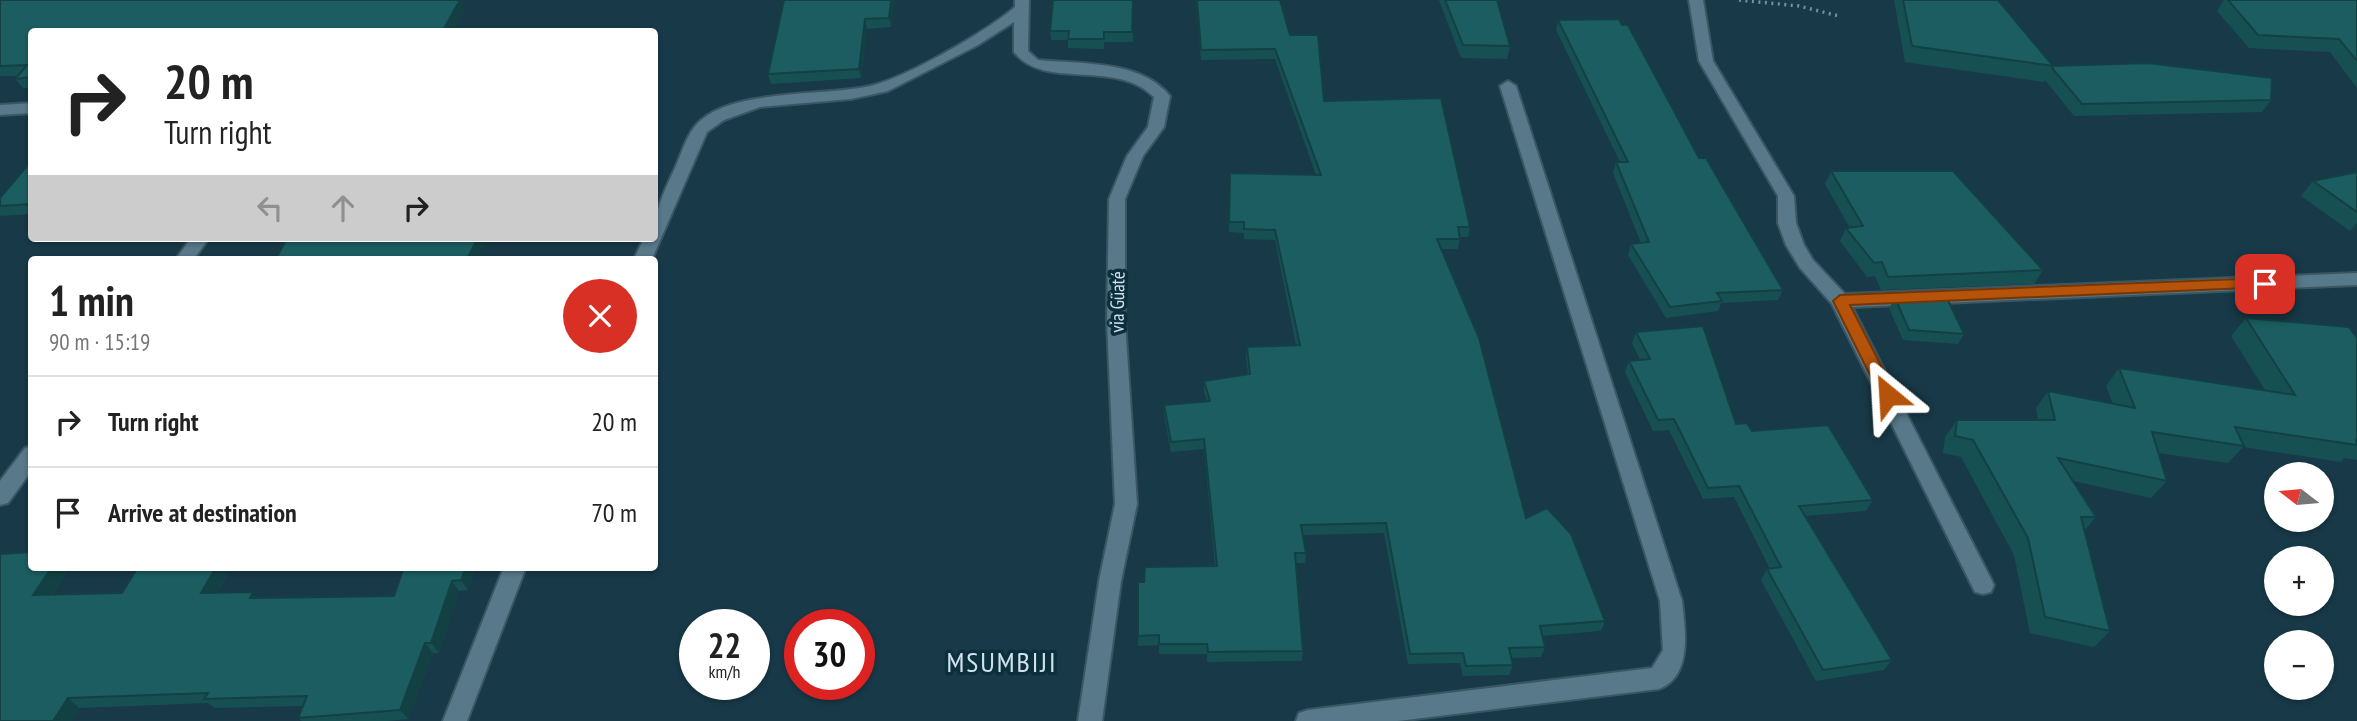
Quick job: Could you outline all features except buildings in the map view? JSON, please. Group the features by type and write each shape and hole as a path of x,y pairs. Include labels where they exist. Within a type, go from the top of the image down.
{"street":[{"path":"1696,0 1706,61 1786,196 1787,223 1795,245 1806,264 1840,301 1983,585"},
{"path":"658,227 700,130 712,118 747,104 871,91 902,80 981,40 1022,4"},
{"name":"via Güaté","path":"1022,4 1021,52 1034,64 1122,73 1152,86 1162,96 1156,127 1135,156 1116,199 1116,321 1126,504 1110,581 1090,721"},
{"path":"1308,721 1659,678 1675,652 1671,601 1508,86"},
{"path":"0,110 28,108"},
{"path":"1840,301 2357,279"},
{"path":"0,497 28,459"},
{"path":"455,721 513,571"}],"path":[{"path":"1739,0 1799,6 1839,16"}],"district":[{"name":"MSUMBIJI","path":"1002,662"}],"route":[{"path":"1888,395 1840,301 2265,284"}]}
